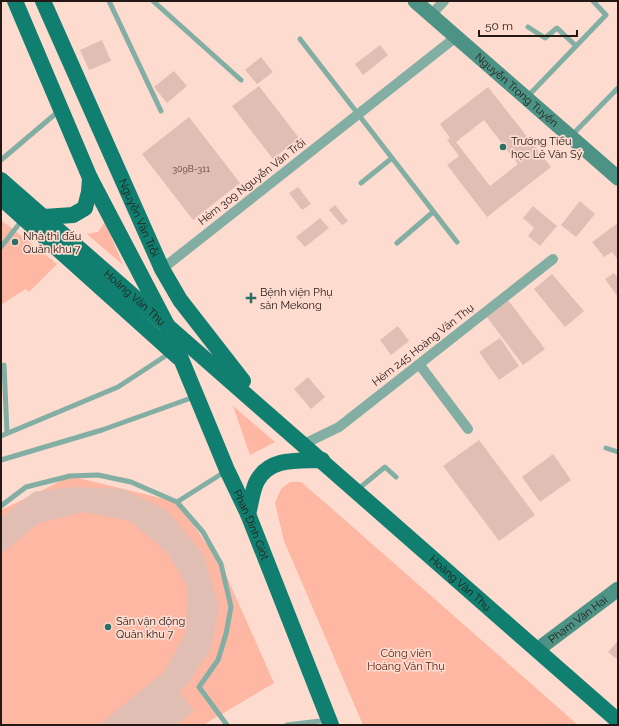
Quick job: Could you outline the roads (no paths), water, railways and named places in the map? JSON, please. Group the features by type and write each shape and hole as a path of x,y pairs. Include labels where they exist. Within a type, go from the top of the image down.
{"main road":[{"name":"Nguyễn Văn Trỗi","path":"15,1 90,178 167,325"},
{"name":"Nguyễn Văn Trỗi","path":"43,1 162,269 180,300 269,414"},
{"path":"33,214 73,215 85,208 89,192 90,178"},
{"name":"Hoàng Văn Thụ","path":"1,180 33,214 177,356"},
{"name":"Hoàng Văn Thụ","path":"1,198 33,214 167,325 618,721"},
{"name":"Phan Đình Giót","path":"167,325 177,356 198,396 227,470 248,514 330,723"},
{"path":"248,514 256,481 267,469 280,461 322,460"}],"street":[{"name":"Nguyễn Trọng Tuyển","path":"415,1 618,178"},
{"path":"431,15 444,1"},
{"name":"Hẻm 309 Nguyễn Văn Trỗi","path":"162,269 456,37"},
{"name":"Hẻm 245 Hoàng Văn Thụ","path":"304,444 339,427 553,259"},
{"path":"419,364 468,429"},
{"name":"Phạm Văn Hai","path":"537,650 618,589"}],"lane":[{"path":"109,1 161,112"},
{"path":"153,1 241,80"},
{"path":"526,98 606,15 593,1"},
{"path":"528,27 545,38 557,28 576,46"},
{"path":"300,39 457,242"},
{"path":"570,136 618,88"},
{"path":"1,160 61,110"},
{"path":"361,184 392,158"},
{"path":"397,243 434,212"},
{"path":"1,247 33,214"},
{"path":"1,436 118,387 177,356"},
{"path":"4,365 7,433"},
{"path":"1,460 102,430 198,396"},
{"path":"606,448 618,452"},
{"path":"356,491 384,467 396,477"},
{"path":"178,502 227,470"},
{"path":"1,506 26,487 70,476 98,475 131,482 178,502 203,532 221,564 231,607 226,634 218,660 199,687 227,725"},
{"path":"287,725 330,723"}],"place":[{"name":"Trường Tiểu học Lê Văn Sỹ","path":"503,147"},
{"name":"Nhà thi đấu Quân khu 7","path":"15,242"},
{"name":"Bệnh viện Phụ sản Mekong","path":"251,298"},
{"name":"Sân vận động Quân khu 7","path":"108,627"}],"park label":[{"name":"Công viên Hoàng Văn Thụ","path":"406,659"}]}
